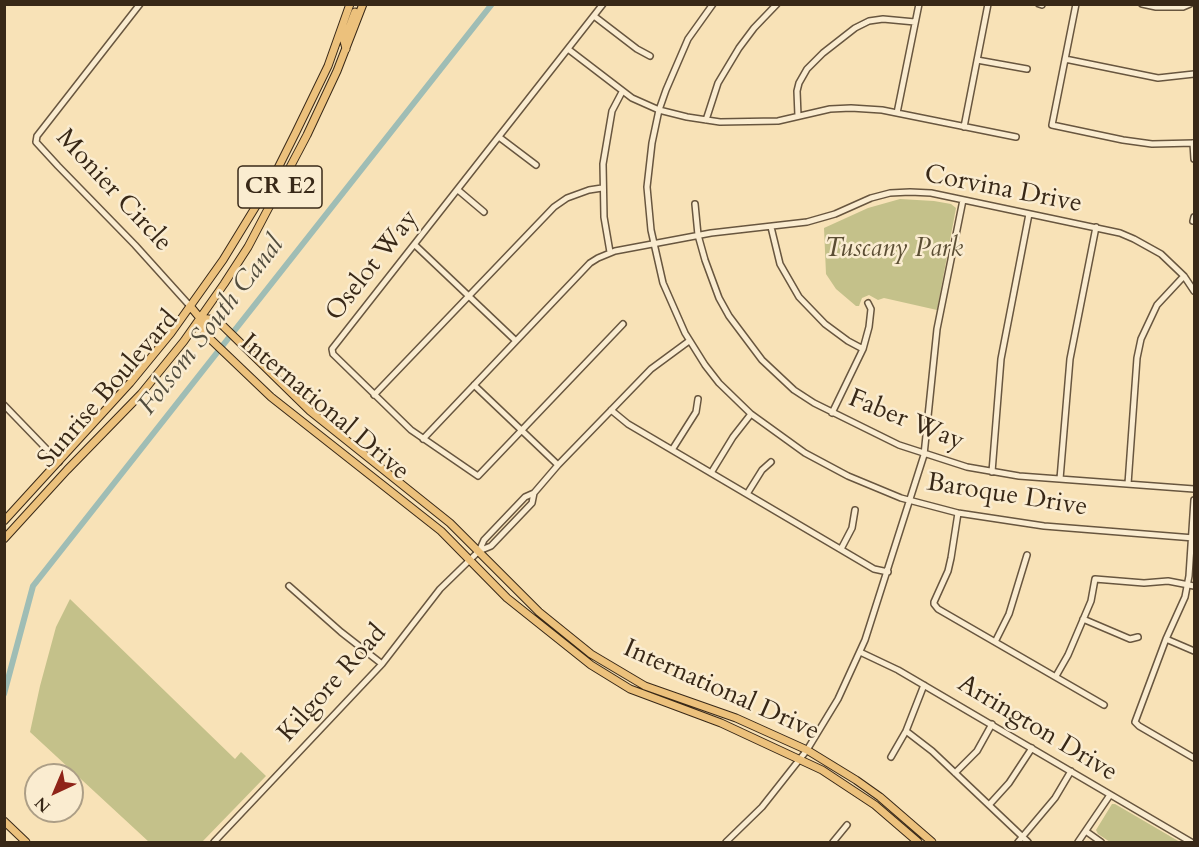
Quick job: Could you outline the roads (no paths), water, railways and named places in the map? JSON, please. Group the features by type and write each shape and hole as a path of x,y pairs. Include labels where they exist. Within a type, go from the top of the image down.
{"main road":[{"name":"Sunrise Boulevard","path":"4,521 130,383 223,260 272,180 328,66 350,4"},
{"path":"346,49 344,41 358,4"},
{"name":"Sunrise Boulevard","path":"4,539 141,394 184,341 224,284 265,215 308,135 363,4"},
{"name":"Monier Circle","path":"190,306 200,318"},
{"name":"International Drive","path":"918,843 875,805 822,770 721,723 630,689 577,654 507,598 441,531 309,428 241,368 205,334 200,318 217,320 310,411 426,503 479,551 555,627 591,654 662,693 736,718 807,750 880,797 932,843"},
{"path":"47,493 51,481 59,472 59,462"},
{"path":"577,654 609,671 620,674 622,672"},
{"path":"611,678 625,680 650,692 662,693"},
{"path":"4,821 26,843"}],"street":[{"name":"Monier Circle","path":"140,4 37,136 36,142 190,306"},
{"name":"Oselot Way","path":"521,430 478,476 423,439 394,416 333,354 332,349 603,4"},
{"name":"Baroque Drive","path":"713,4 688,39 659,110 648,165 648,208 653,244 671,303 689,340 719,383 751,414 789,443 830,468 910,501 958,513 1051,527 1193,538"},
{"path":"706,120 718,83 739,48 777,4"},
{"path":"897,113 919,4"},
{"path":"964,127 988,4"},
{"path":"1076,4 1052,125 1133,142 1194,143 1194,159"},
{"path":"1142,4 1156,7 1183,7 1191,4"},
{"path":"594,16 637,49 650,56"},
{"path":"798,116 799,83 807,69 823,53 855,28 869,21 883,19 915,22"},
{"path":"568,49 622,92 659,110 706,120 720,122 778,121 830,109 851,108 897,113 1016,137"},
{"path":"1065,59 1158,78 1194,74"},
{"path":"977,60 1027,69"},
{"path":"423,439 591,263 610,252 602,188 604,156 612,111 622,92"},
{"path":"499,137 536,165"},
{"path":"374,395 554,207 567,198 602,188"},
{"path":"458,190 484,212"},
{"name":"Corvina Drive","path":"610,252 699,235 821,219 870,198 890,193 921,192 1120,233 1148,246 1169,261 1184,276 1194,291"},
{"path":"726,843 762,807 800,760 837,701 860,652 888,572 924,454 937,329 963,200"},
{"name":"Faber Way","path":"694,204 699,235 711,279 740,334 777,375 794,390 832,413 875,435 924,454 992,472 1194,489"},
{"path":"992,472 1001,360 1029,214"},
{"path":"771,227 780,264 799,297 825,324 863,349"},
{"path":"1060,479 1070,359 1096,228"},
{"path":"415,245 516,341"},
{"path":"1128,484 1137,358 1141,339 1157,305 1184,276"},
{"path":"832,413 863,349 871,309 868,303"},
{"path":"521,430 623,324"},
{"name":"Kilgore Road","path":"479,551 484,540 516,505 534,493 651,369 689,340"},
{"path":"474,385 558,465"},
{"path":"672,450 696,412 698,399"},
{"path":"4,405 59,462"},
{"path":"611,410 628,424 711,473 874,568 888,572"},
{"path":"711,473 733,437 751,414"},
{"path":"747,494 762,470 771,462"},
{"name":"Kilgore Road","path":"214,843 382,664 440,589 479,551 491,546 532,503 534,493"},
{"path":"1194,500 1193,538 1185,597 1166,639 1135,722 1194,758"},
{"path":"841,549 852,528 855,510"},
{"path":"958,513 948,571 934,602 938,609 996,640 1104,705"},
{"path":"996,640 1009,614 1027,555"},
{"path":"1056,676 1068,655 1090,602 1095,579 1144,583 1168,581 1194,586"},
{"path":"289,586 341,632 382,664"},
{"path":"1083,619 1130,639 1138,637"},
{"path":"1166,639 1194,651"},
{"name":"Arrington Drive","path":"860,652 898,670 992,724 1191,843"},
{"path":"891,757 906,731 924,685"},
{"path":"956,773 977,751 992,724"},
{"path":"906,731 956,773 1020,840 1028,843"},
{"path":"989,805 1009,783 1032,748"},
{"path":"1020,840 1055,798 1071,771"},
{"path":"1078,843 1110,795"},
{"path":"833,843 847,825"},
{"path":"1087,832 1101,843"}],"waterway":[{"name":"Folsom South Canal","path":"4,694 33,586 492,4"}],"park label":[{"name":"Tuscany Park","path":"894,250"}]}
